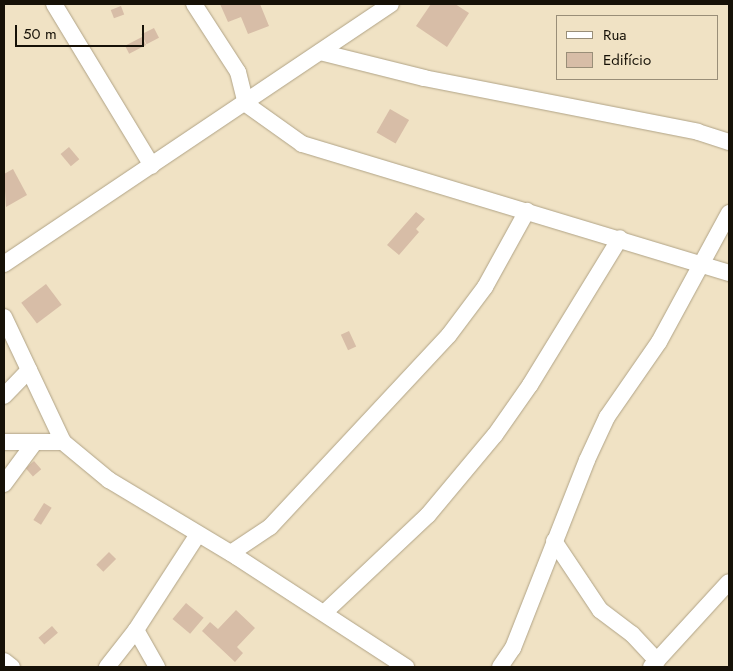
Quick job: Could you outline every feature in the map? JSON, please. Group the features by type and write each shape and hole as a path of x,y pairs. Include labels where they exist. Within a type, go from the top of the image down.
{"street":[{"path":"54,4 152,166"},
{"path":"194,4 238,72 246,104 302,144 620,238 729,273"},
{"path":"4,264 246,104 391,4"},
{"path":"320,52 424,78 698,132 729,142"},
{"path":"231,553 270,527 449,335 485,287 527,211"},
{"path":"500,667 513,648 554,541 607,417 659,342 729,213"},
{"path":"324,613 428,515 495,435 561,337 620,238"},
{"path":"4,317 63,442 109,480 231,553 406,667"},
{"path":"4,396 29,370"},
{"path":"4,442 63,442"},
{"path":"4,484 35,442"},
{"path":"107,667 136,630 198,534"},
{"path":"554,541 600,610 632,634 654,664 729,582"},
{"path":"136,630 157,667"},
{"path":"4,661 12,667"}],"building":[{"path":"220,4 260,4 269,26 248,34 241,17 228,22"},
{"path":"431,4 455,4 469,13 447,47 416,26"},
{"path":"121,6 124,14 114,18 111,10"},
{"path":"154,28 159,38 147,44 142,34"},
{"path":"142,37 146,45 129,54 125,46"},
{"path":"390,109 409,120 396,143 376,132"},
{"path":"69,147 79,159 71,166 61,154"},
{"path":"13,169 27,195 6,207 4,174"},
{"path":"416,212 425,219 416,229 419,232 399,255 387,245"},
{"path":"46,284 62,305 37,323 21,303"},
{"path":"349,331 356,346 348,350 341,335"},
{"path":"34,461 41,469 33,477 26,468"},
{"path":"44,503 52,508 41,525 33,520"},
{"path":"109,552 116,559 103,572 96,565"},
{"path":"186,603 204,618 190,634 173,619"},
{"path":"236,610 255,628 237,647 243,653 235,662 202,631 210,622 218,629"},
{"path":"52,626 58,633 44,645 38,638"}]}
